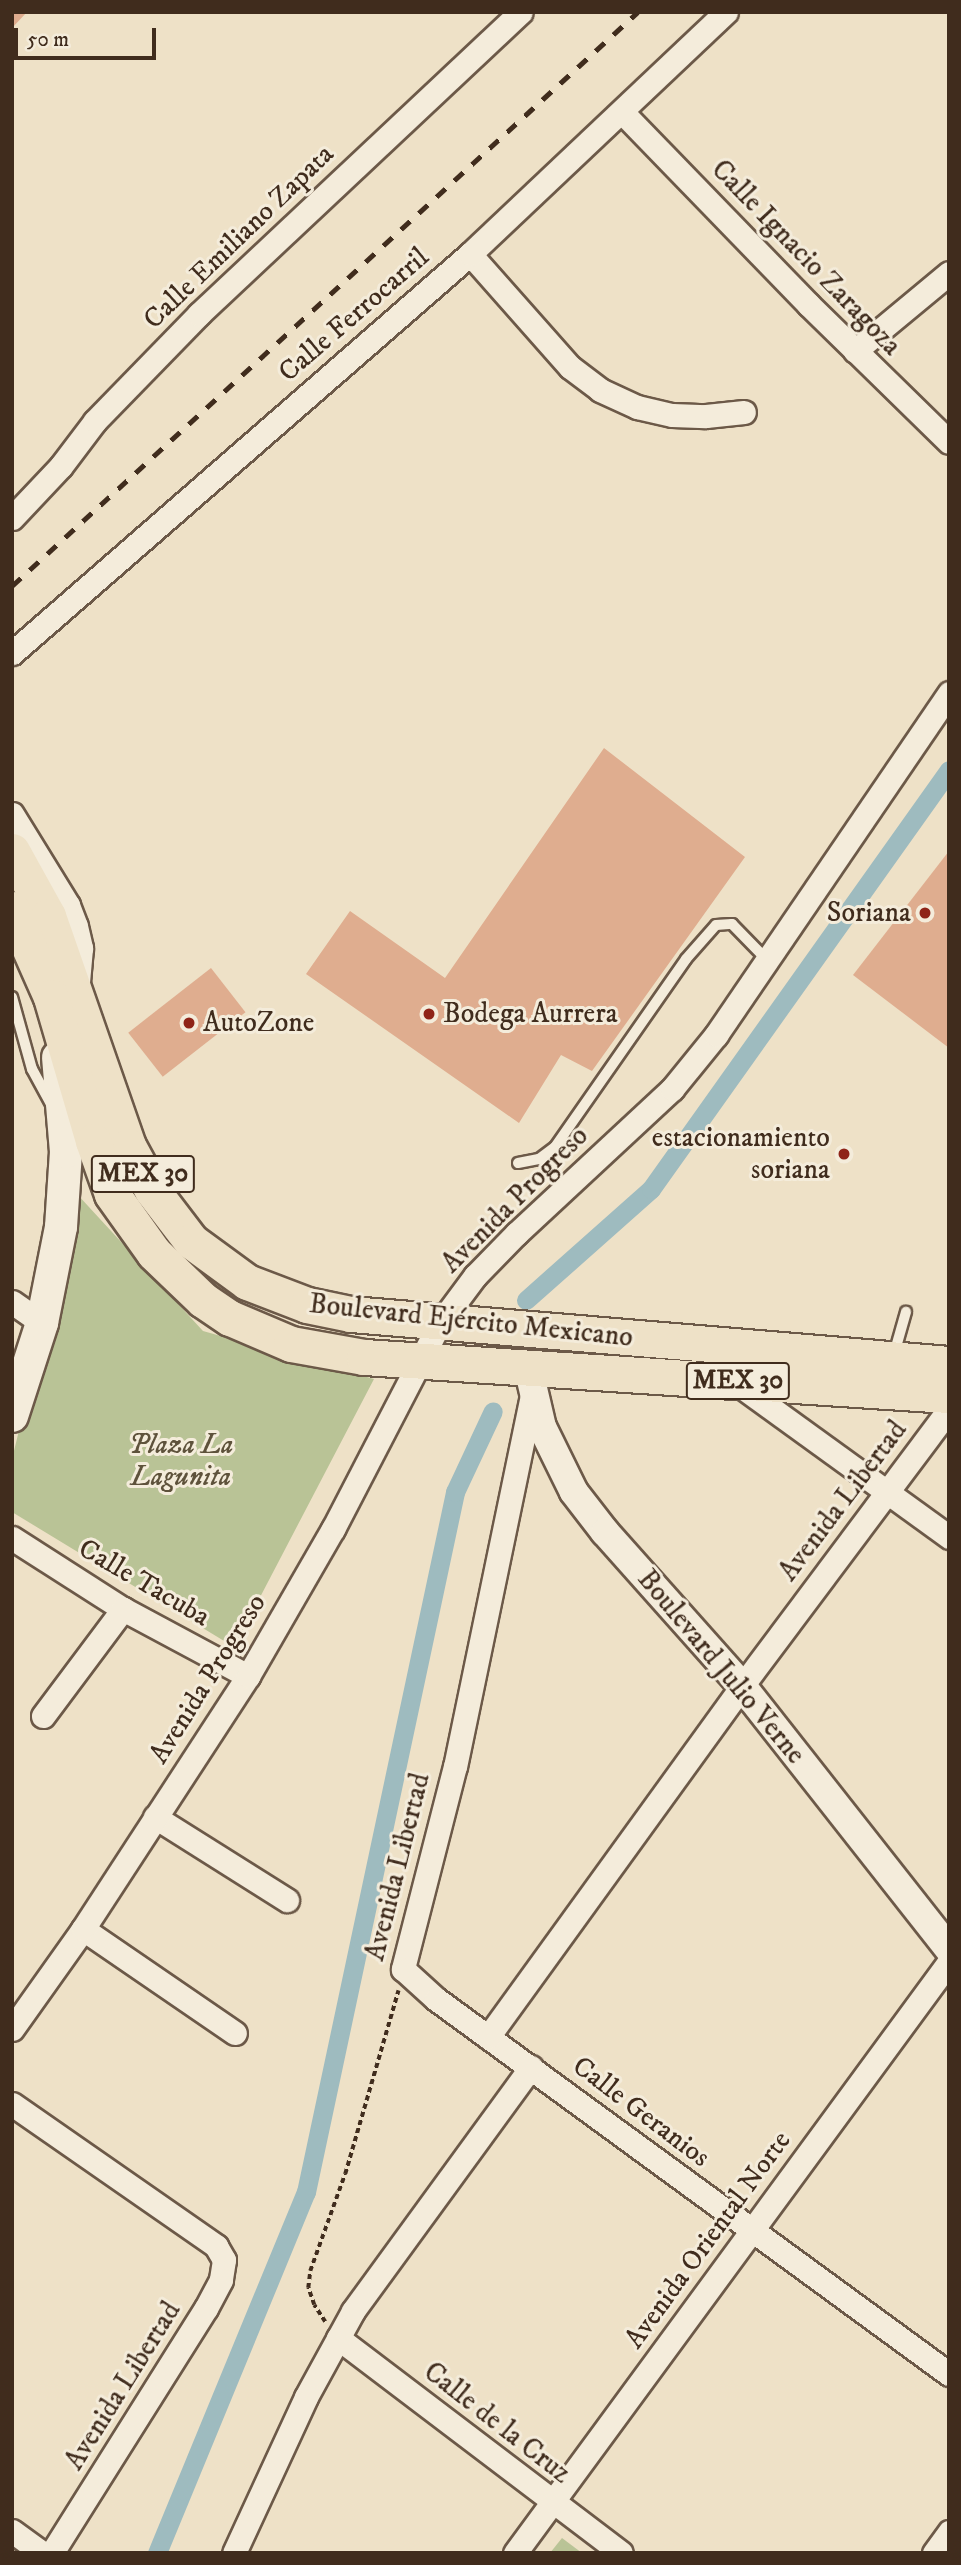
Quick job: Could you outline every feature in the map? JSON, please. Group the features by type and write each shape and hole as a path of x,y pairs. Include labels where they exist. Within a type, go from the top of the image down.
{"main road":[{"name":"Boulevard Ejército Mexicano","path":"12,851 48,916 93,1142 112,1194 137,1232 178,1278 230,1318 291,1344 364,1357 431,1362 525,1376 732,1380 949,1395"},
{"name":"Boulevard Ejército Mexicano","path":"12,909 64,994 128,1146 152,1191 191,1241 247,1282 288,1299 327,1310 447,1324 949,1364"},
{"path":"12,1416 42,1323 61,1227 65,1132 64,994"}],"street":[{"name":"Calle Emiliano Zapata","path":"12,518 61,466 95,422 199,314 521,12"},
{"name":"Calle Ferrocarril","path":"12,653 470,254 623,113 726,12"},
{"name":"Calle Ignacio Zaragoza","path":"623,113 855,351 949,442"},
{"path":"470,254 561,357 600,390 637,407 672,415 706,416 744,412"},
{"path":"855,351 949,273"},
{"name":"Avenida Progreso","path":"12,2029 83,1929 248,1676 431,1362 447,1324 475,1276 517,1233 672,1089 716,1035 949,693"},
{"path":"12,814 62,894 76,926 81,948 64,994"},
{"path":"12,1302 42,1323"},
{"name":"Boulevard Julio Verne","path":"525,1376 549,1444 574,1492 605,1532 742,1686 949,1949"},
{"name":"Avenida Libertad","path":"403,1969 454,1766 525,1376"},
{"path":"732,1380 949,1537"},
{"name":"Avenida Libertad","path":"488,2037 742,1686 949,1409"},
{"name":"Calle Tacuba","path":"12,1538 122,1609 248,1676"},
{"path":"43,1716 122,1609"},
{"path":"155,1817 287,1900"},
{"path":"83,1929 236,2033"},
{"name":"Avenida Oriental Norte","path":"515,2553 949,1962"},
{"name":"Calle Geranios","path":"403,1969 436,1999 949,2374"},
{"path":"234,2553 306,2397 338,2338 372,2284 531,2067"},
{"name":"Avenida Libertad","path":"12,2104 216,2246 224,2260 214,2295 125,2442 52,2553"},
{"name":"Calle de la Cruz","path":"338,2338 621,2553"},
{"path":"12,2531 43,2553"},
{"path":"934,2553 949,2532"}],"lane":[{"path":"518,1163 539,1159 555,1147 709,931 716,925 732,924 767,960"},
{"path":"12,998 32,1069 65,1132"},
{"path":"892,1360 906,1312"}],"path":[{"name":"Avenida Libertad","path":"338,2338 314,2305 308,2288 310,2271 349,2162 387,2037 403,1969"}],"green space":[{"name":"Plaza La Lagunita","path":"77,1194 203,1331 374,1379 234,1647 12,1512 12,1459"},
{"path":"562,2538 582,2553 550,2553"}],"building":[{"path":"12,12 27,12 12,28"},
{"path":"604,748 745,857 592,1071 561,1055 519,1123 306,974 350,911 445,978"},
{"name":"Soriana","path":"949,851 949,1048 853,975"},
{"path":"211,968 245,1012 163,1077 128,1033"}],"waterway":[{"path":"526,1300 651,1189 949,770"},
{"path":"157,2553 306,2192 455,1492 493,1411"}],"railway":[{"path":"12,586 638,12"}],"place":[{"name":"Soriana","path":"925,913"},
{"name":"Bodega Aurrera","path":"429,1014"},
{"name":"AutoZone","path":"189,1023"},
{"name":"estacionamiento soriana","path":"844,1154"}]}
